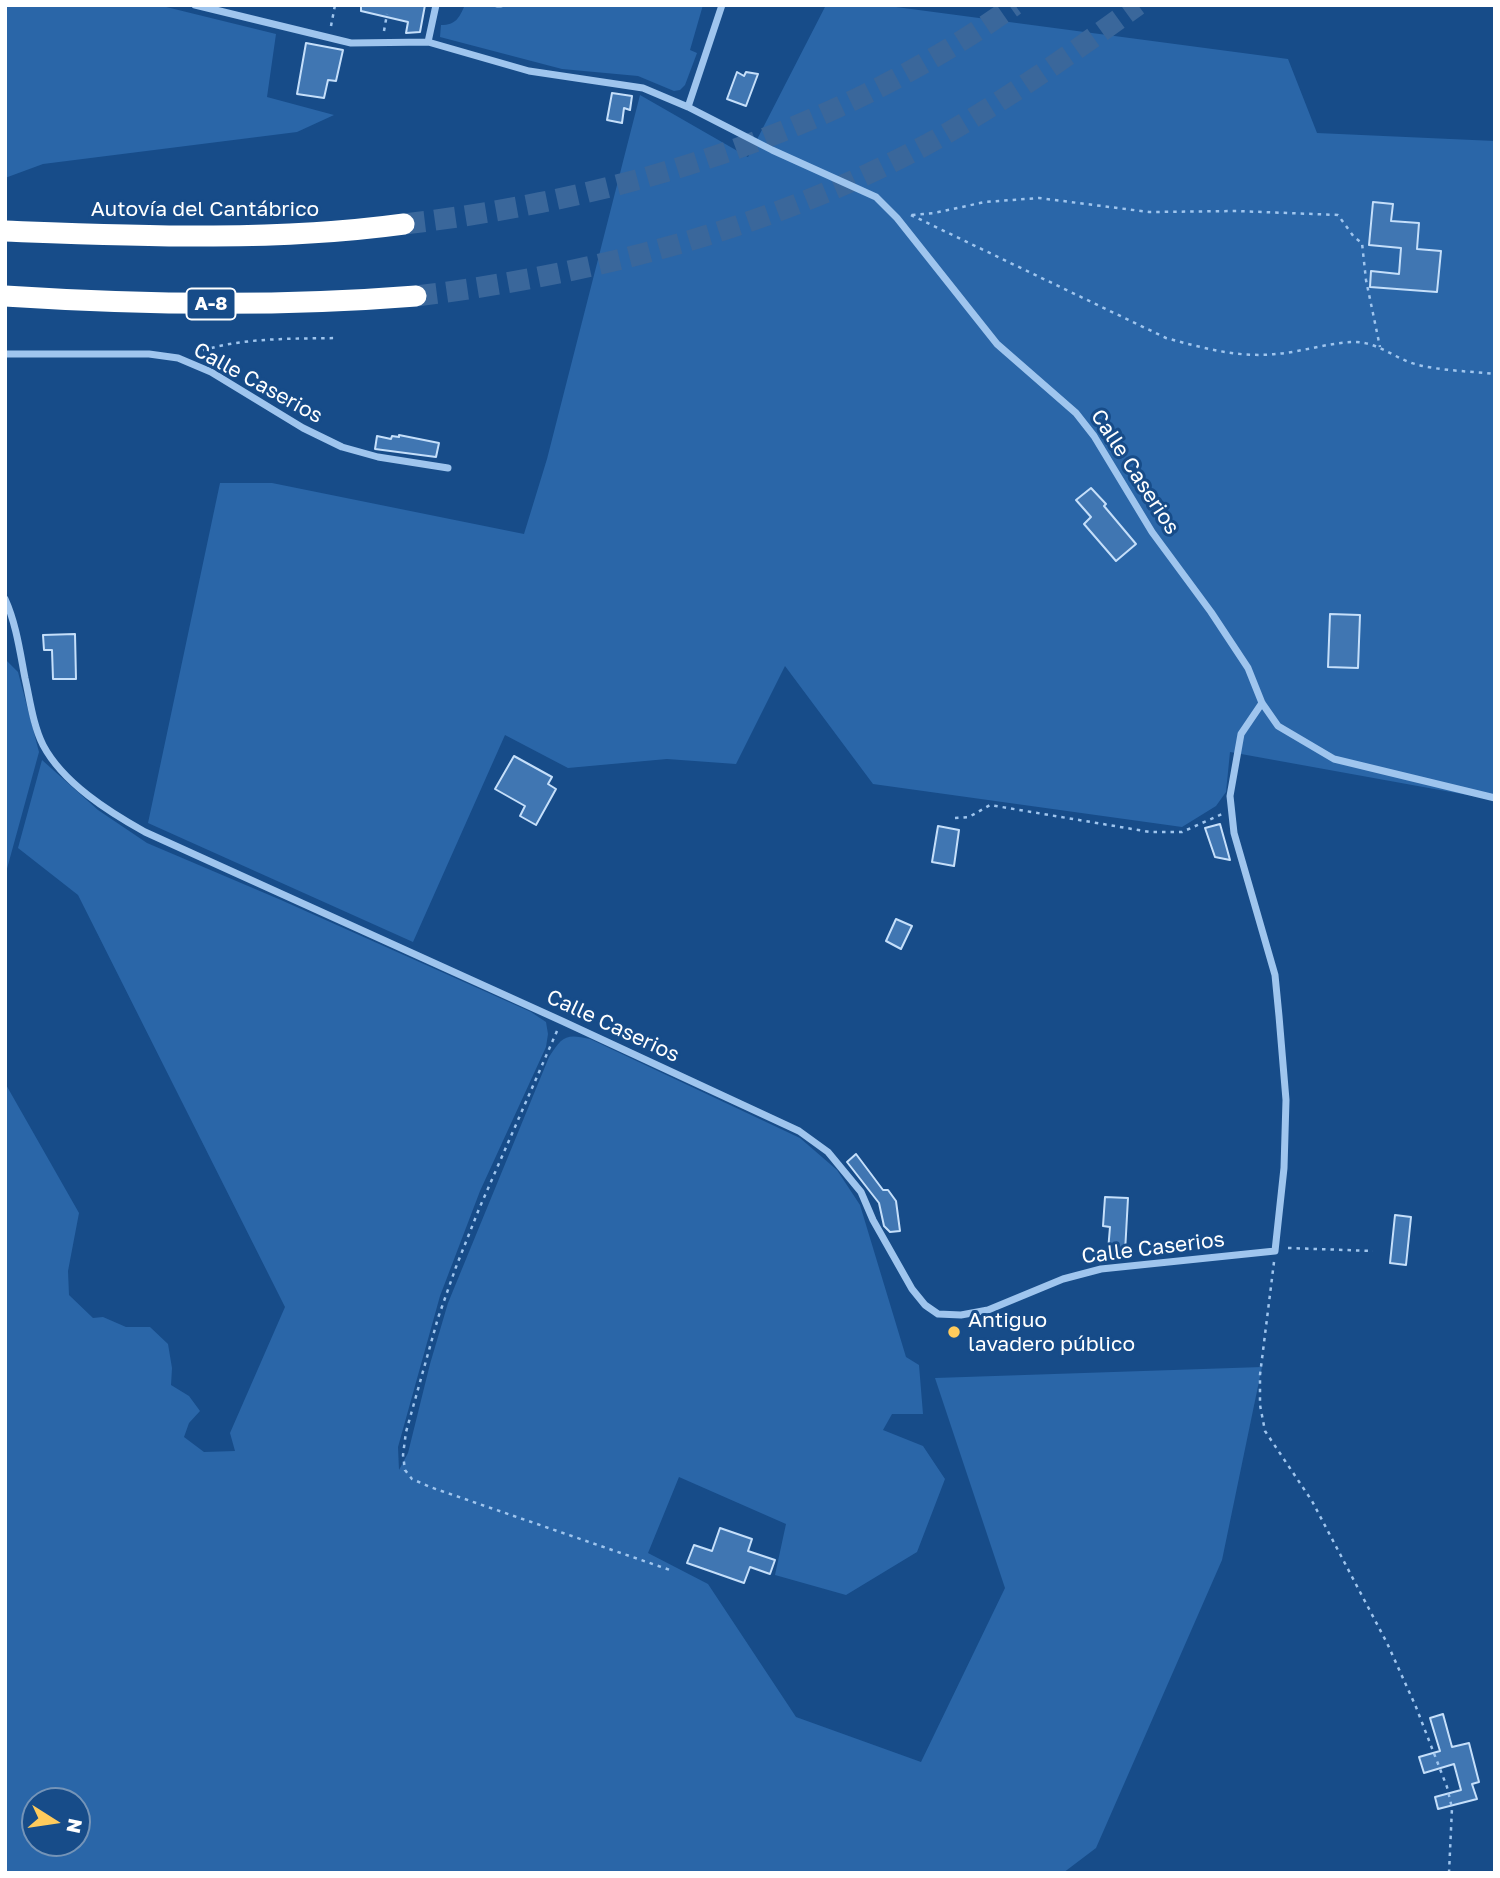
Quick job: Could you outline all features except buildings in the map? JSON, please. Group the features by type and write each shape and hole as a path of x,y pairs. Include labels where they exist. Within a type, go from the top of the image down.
{"highway":[{"name":"Autovía del Cantábrico","path":"5,231 240,237 322,233 404,224"},
{"name":"A-8","path":"5,296 117,303 255,304 416,296"}],"street":[{"name":"Calle Caserios","path":"195,5 351,43 428,42 529,71 643,88 876,197 897,218 997,344 1076,413 1094,436 1152,532 1248,668 1262,703 1278,726 1334,760 1495,798"},
{"path":"428,42 436,5"},
{"path":"688,107 722,5"},
{"name":"Calle Caserios","path":"5,354 149,354 178,358 211,372 303,428 342,447 378,457 448,467"},
{"name":"Calle Caserios","path":"5,599 43,744 51,758 75,783 107,810 145,832 799,1131 828,1153 861,1192 873,1220 912,1289 925,1305 938,1314 961,1315 988,1310 1063,1279 1101,1269 1275,1251"},
{"path":"1262,703 1241,734 1230,796 1234,833 1275,975 1286,1100 1284,1168 1275,1251"}],"path":[{"path":"329,38 335,5"},
{"path":"381,42 387,14"},
{"path":"897,218 999,200 1039,198 1149,212 1237,211 1338,215 1354,237 1362,243 1366,280 1380,346"},
{"path":"911,215 1166,338 1196,347 1235,355 1276,355 1355,342 1380,346 1397,357 1416,364 1495,373"},
{"path":"178,358 230,344 337,338"},
{"path":"954,818 969,817 990,805 1150,832 1182,832 1202,821 1231,811"},
{"path":"562,1021 479,1209 452,1280 406,1432 403,1455 405,1470 412,1479 430,1488 670,1570"},
{"path":"1373,1251 1286,1248 1275,1251 1260,1375 1260,1405 1265,1431 1323,1521 1387,1643 1416,1707 1447,1787 1452,1808 1449,1873"}],"shaded area":[{"path":"5,5 158,5 276,34 267,97 334,115 297,132 43,164 5,178"},
{"path":"465,5 703,5 690,50 697,53 685,85 674,91 638,76 562,69 440,37 441,25 456,20"},
{"path":"826,5 881,5 1288,59 1317,133 1495,141 1495,800 1230,752 1226,792 1216,806 1182,827 873,784 785,666 736,764 667,759 568,768 505,735 413,942 148,823 220,483 272,483 524,534 547,459 640,95 748,157"},
{"path":"5,659 18,672 39,752 5,876"},
{"path":"42,760 98,810 147,843 531,1012 546,1022 546,1047 480,1191 440,1296 398,1447 399,1470 408,1453 448,1303 549,1057 565,1038 575,1036 590,1039 800,1138 837,1170 860,1205 906,1357 919,1365 923,1414 892,1414 883,1430 923,1446 945,1479 917,1552 846,1595 775,1575 786,1524 679,1477 648,1553 708,1584 796,1717 921,1762 1005,1588 935,1378 1262,1367 1222,1560 1096,1848 1063,1873 5,1873 5,1083 79,1213 68,1271 69,1295 93,1318 103,1317 126,1327 150,1327 168,1344 172,1368 171,1385 189,1396 200,1411 189,1423 184,1437 204,1452 235,1451 230,1433 285,1307 78,895 18,848"}],"tunnel":[{"path":"404,224 485,213 566,197 724,153 800,124 875,90 946,50 1015,5"},
{"path":"416,296 553,274 621,259 755,220 820,195 883,167 944,135 1043,73 1138,5"}],"place":[{"name":"Antiguo lavadero público","path":"954,1332"}]}
